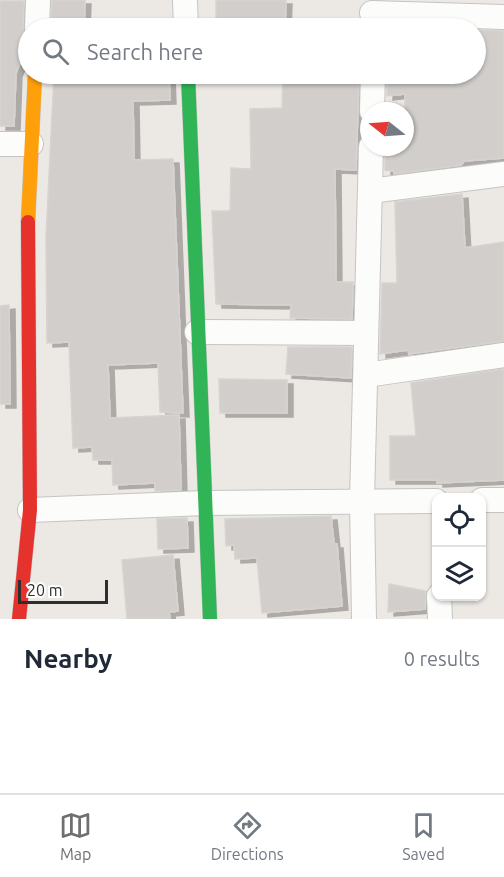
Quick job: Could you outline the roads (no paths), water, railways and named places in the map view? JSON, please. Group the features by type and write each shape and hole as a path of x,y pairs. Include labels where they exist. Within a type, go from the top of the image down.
{"street":[{"path":"37,18 38,0"},
{"path":"185,0 186,18"},
{"path":"372,14 504,17"},
{"path":"19,619 30,510 27,238 35,84"},
{"path":"188,84 210,619"},
{"path":"372,84 372,102"},
{"path":"0,144 32,144"},
{"path":"364,619 362,501 371,156"},
{"path":"369,191 504,174"},
{"path":"197,332 366,333"},
{"path":"366,375 504,355"},
{"path":"486,500 504,500"},
{"path":"30,510 205,503 432,501"},
{"path":"439,601 440,619"}]}
